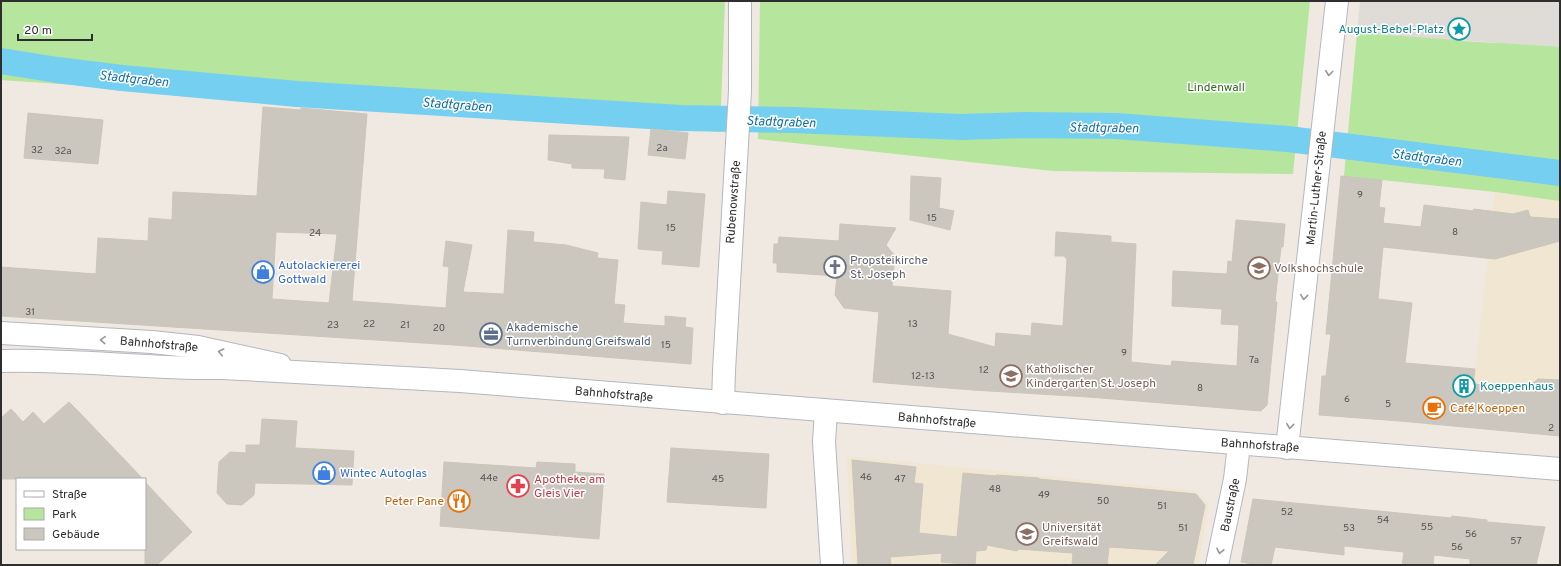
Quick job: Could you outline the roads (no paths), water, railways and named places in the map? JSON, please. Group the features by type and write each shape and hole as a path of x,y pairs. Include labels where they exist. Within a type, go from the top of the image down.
{"main road":[{"name":"Rubenowstraße","path":"723,403 737,149 740,1"},
{"name":"Martin-Luther-Straße","path":"1287,448 1337,1"},
{"name":"Bahnhofstraße","path":"1,333 152,342 198,347 314,372"},
{"name":"Bahnhofstraße","path":"1,360 45,360 184,368 314,372 453,381 1560,469"},
{"path":"826,411 824,442 832,565"},
{"name":"Baustraße","path":"1217,565 1235,479 1239,444"}],"waterway":[{"name":"Stadtgraben","path":"1,61 122,78 297,94 681,118 793,120 961,127 1024,125 1116,126 1288,139 1560,173"}],"place":[{"name":"August-Bebel-Platz","path":"1459,29"},
{"name":"Propsteikirche St. Joseph","path":"835,267"},
{"name":"Volkshochschule","path":"1259,268"},
{"name":"Autolackiererei Gottwald","path":"263,272"},
{"name":"Akademische Turnverbindung Greifswald","path":"491,334"},
{"name":"Katholischer Kindergarten St. Joseph","path":"1011,376"},
{"name":"Koeppenhaus","path":"1464,386"},
{"name":"Café Koeppen","path":"1434,408"},
{"name":"Wintec Autoglas","path":"324,473"},
{"name":"Apotheke am Gleis Vier","path":"518,486"},
{"name":"Peter Pane","path":"459,501"},
{"name":"Universität Greifswald","path":"1027,534"}],"park label":[{"name":"Lindenwall","path":"1216,87"}]}
